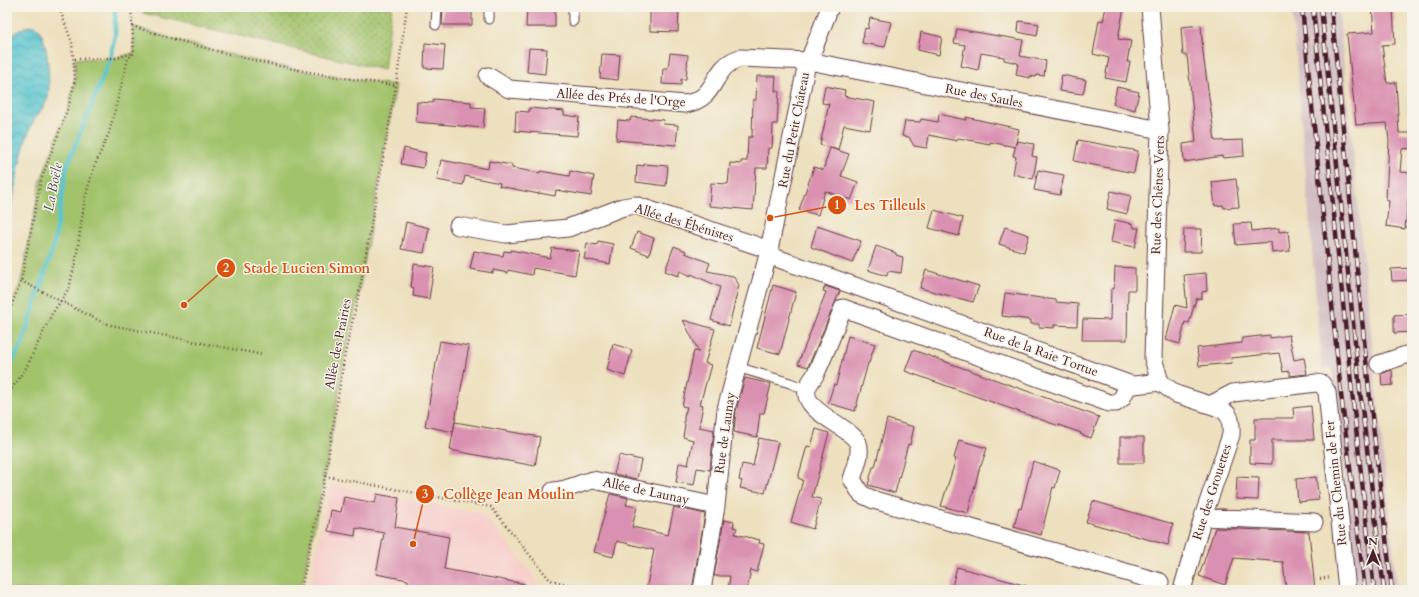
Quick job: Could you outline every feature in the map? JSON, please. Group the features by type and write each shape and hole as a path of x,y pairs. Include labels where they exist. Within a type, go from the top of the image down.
{"street":[{"name":"Rue des Chênes Verts","path":"1150,7 1160,130 1153,358 1160,382"},
{"name":"Rue du Petit Château","path":"769,253 809,61 826,9"},
{"name":"Allée des Prés de l'Orge","path":"488,76 509,88 685,104 696,102 706,95 729,61 740,58 809,61"},
{"name":"Rue des Saules","path":"809,61 1160,130"},
{"name":"Allée des Ébénistes","path":"458,226 506,234 568,228 623,207 635,205 769,253"},
{"name":"Rue de Launay","path":"702,590 716,506 726,409 769,253"},
{"name":"Rue de la Raie Tortue","path":"769,253 1129,384 1134,385 1160,382"},
{"path":"1129,384 1122,398 1116,403 1109,403 843,308 816,375 807,390 809,401 816,410 850,433 858,444 858,460 852,479 861,494 882,503 1160,582"},
{"path":"1379,364 1412,353"},
{"path":"1160,382 1176,394 1210,405"},
{"name":"Rue du Chemin de Fer","path":"1210,405 1234,393 1316,383 1324,386 1327,392 1347,590"},
{"name":"Rue des Grouettes","path":"1182,590 1231,429 1229,416 1223,409 1210,405"},
{"name":"Allée de Launay","path":"553,491 575,488 584,482 594,480 716,506"},
{"path":"1203,517 1314,522"}],"lane":[{"path":"436,25 437,7"},
{"path":"489,7 489,19"},
{"path":"573,7 573,21"},
{"path":"737,367 790,383 807,390"}],"path":[{"path":"7,317 21,280 40,180 69,105 75,80 75,59 70,34 59,7"},
{"path":"7,395 26,368 52,314 69,288 74,273 85,198 94,167 109,133 128,59 134,53 130,7"},
{"name":"Allée des Prairies","path":"301,590 325,476 345,354 359,293 396,85 407,7"},
{"path":"132,26 191,44 273,65 348,80 396,85"},
{"path":"75,59 116,58 134,53"},
{"path":"21,280 100,321 111,325 263,355"},
{"path":"325,476 491,507 550,580 591,590"}],"shaded area":[{"path":"1292,7 1338,7 1397,590 1354,590 1332,368 1322,370"},
{"path":"330,484 484,514 533,575 541,590 309,590"}],"green space":[{"path":"143,7 392,7 384,70 143,13"},
{"path":"132,26 197,46 262,62 329,76 396,85 359,293 345,354 325,476 301,590 7,590 7,317 21,281 41,180 69,105 75,80 75,59 116,58 134,53"}],"water":[{"path":"34,26 39,30 43,37 46,47 49,82 48,98 33,123 27,137 20,163 7,228 7,37 25,27"}],"building":[{"path":"443,7 472,7 472,25 442,25"},
{"path":"527,7 555,7 555,27 526,27"},
{"path":"650,7 679,7 678,32 650,31"},
{"path":"1106,7 1124,7 1118,39 1131,41 1127,62 1130,62 1126,82 1105,78 1109,58 1093,54 1099,20 1103,21"},
{"path":"1372,7 1393,7 1395,44 1382,45 1387,83 1396,82 1399,133 1412,133 1412,148 1402,149 1400,172 1412,173 1412,193 1409,193 1405,229 1386,226 1389,201 1386,200 1389,141 1387,123 1356,125 1347,34 1374,32"},
{"path":"870,18 891,22 885,47 862,43 865,28 868,29"},
{"path":"1019,21 1039,24 1037,36 1018,32"},
{"path":"1201,25 1203,53 1215,141 1243,140 1244,156 1223,158 1222,156 1184,162 1183,144 1196,142 1187,55 1183,55 1181,27"},
{"path":"957,29 1023,40 1020,56 1046,61 1044,76 1030,76 1030,78 1016,75 1018,63 1004,60 1004,57 981,53 978,70 961,66 965,45 954,43"},
{"path":"921,32 942,37 939,55 918,50"},
{"path":"425,43 445,45 443,69 424,68"},
{"path":"529,48 547,49 545,74 527,72"},
{"path":"670,53 688,55 686,79 681,79 681,85 662,84 663,68 668,68"},
{"path":"602,54 620,55 618,80 600,78"},
{"path":"1062,75 1086,80 1083,94 1059,91"},
{"path":"757,76 776,76 775,91 779,91 777,124 773,124 772,148 768,148 767,168 756,168 753,210 709,206 711,183 728,184 730,163 741,164 741,161 747,161 748,137 752,137 753,100 756,100"},
{"path":"825,86 845,90 844,96 875,102 870,130 844,125 838,150 820,145 829,104 822,103"},
{"path":"1117,87 1139,92 1135,110 1113,104"},
{"path":"433,99 471,102 471,107 485,108 483,128 416,122 417,102 433,103"},
{"path":"529,108 564,111 564,115 579,117 577,136 515,131 516,111 529,112"},
{"path":"939,114 966,120 966,117 1019,129 1015,147 958,138 957,141 929,135 927,148 914,146 909,137 902,136 905,121 920,122 921,119 938,122"},
{"path":"631,117 664,120 663,124 678,125 676,145 616,140 618,120 630,121"},
{"path":"1078,140 1138,151 1134,173 1074,161"},
{"path":"1017,141 1034,144 1032,156 1037,157 1033,179 1013,174 1016,157 1013,156"},
{"path":"404,148 426,153 423,168 401,164"},
{"path":"830,148 849,154 841,176 858,182 851,200 825,191 818,215 799,210 814,167 823,170"},
{"path":"441,160 488,169 489,161 512,165 512,168 540,173 540,171 569,176 570,171 594,176 591,196 556,190 555,196 539,194 499,186 500,183 465,176 463,185 437,180"},
{"path":"644,164 668,166 666,186 636,182 637,165 644,166"},
{"path":"1038,170 1064,175 1060,195 1034,190"},
{"path":"1236,179 1239,207 1224,208 1223,205 1215,206 1212,182"},
{"path":"1111,191 1131,196 1127,214 1107,209"},
{"path":"934,210 963,218 959,236 929,228"},
{"path":"1115,220 1133,224 1134,228 1139,228 1135,247 1111,242"},
{"path":"406,222 429,228 424,253 401,249"},
{"path":"1251,223 1252,231 1279,228 1279,232 1288,231 1290,251 1272,253 1271,242 1236,245 1234,224"},
{"path":"817,226 861,241 852,263 811,247"},
{"path":"1005,227 1029,235 1024,252 999,244"},
{"path":"1184,229 1202,229 1201,252 1183,252"},
{"path":"637,232 654,238 649,255 631,248"},
{"path":"598,241 613,244 610,264 584,259 587,243 597,245"},
{"path":"674,246 686,251 685,253 710,263 707,271 733,276 739,285 729,326 711,320 720,287 691,274 691,276 680,271 678,276 665,271"},
{"path":"876,246 903,257 901,273 888,271 887,276 868,270"},
{"path":"552,248 579,251 575,275 533,268 532,275 508,270 508,273 493,270 493,273 470,269 474,251 503,256 504,251 511,252 511,250 550,258"},
{"path":"414,264 434,267 429,299 413,296 414,288 411,287"},
{"path":"1115,267 1135,268 1135,290 1128,290 1127,340 1082,340 1083,319 1110,320 1111,289 1114,289"},
{"path":"1412,268 1412,280 1392,281 1391,269"},
{"path":"926,270 979,286 973,302 920,288"},
{"path":"1206,273 1207,291 1202,292 1202,298 1196,299 1189,323 1185,322 1180,344 1166,340 1175,305 1187,308 1184,275"},
{"path":"773,285 796,292 780,354 757,348"},
{"path":"825,286 840,291 808,367 798,364 826,292 823,291"},
{"path":"1005,293 1056,300 1056,302 1078,304 1077,326 1054,325 1054,328 1039,327 1039,324 1031,324 1031,320 1002,316"},
{"path":"1412,314 1412,332 1394,333 1394,315"},
{"path":"683,320 715,329 705,363 711,365 700,404 703,405 699,427 714,430 710,470 697,468 694,485 676,482 679,463 688,465 693,440 683,437 685,424 684,417 687,407 682,406 694,351 699,352"},
{"path":"1270,335 1270,338 1289,335 1294,360 1304,358 1307,374 1290,376 1289,371 1283,372 1279,353 1231,358 1232,363 1199,366 1197,348 1242,343 1242,338"},
{"path":"848,336 875,344 868,363 855,411 828,403 834,384 836,385"},
{"path":"440,341 469,346 453,432 425,426"},
{"path":"613,344 632,350 625,376 607,370"},
{"path":"913,350 1099,417 1091,438 1059,425 905,371"},
{"path":"1392,370 1393,385 1382,386 1381,374"},
{"path":"745,378 771,384 764,413 760,413 757,437 734,432 736,411"},
{"path":"1311,406 1314,440 1272,440 1272,464 1250,463 1250,440 1255,440 1255,418 1294,418 1293,408"},
{"path":"887,419 914,427 895,493 868,485 873,467 875,467"},
{"path":"455,422 540,437 535,466 450,450"},
{"path":"816,429 829,433 812,497 821,499 813,529 791,522 803,480 798,478 807,446 811,447"},
{"path":"1120,437 1144,437 1144,463 1120,463"},
{"path":"759,438 778,442 765,493 740,488 742,481 739,480 742,464 753,466"},
{"path":"959,440 987,448 980,466 968,513 941,506 956,459 954,458"},
{"path":"619,455 641,460 637,479 614,474"},
{"path":"1033,461 1060,470 1055,488 1053,487 1041,535 1014,527 1019,508 1021,509"},
{"path":"1237,477 1259,478 1258,500 1236,499"},
{"path":"1316,477 1319,500 1298,502 1296,479"},
{"path":"377,494 399,498 395,527 449,537 444,569 525,584 525,590 407,590 408,580 376,574 384,533 356,528 355,536 328,531 331,510 341,512 344,497 375,503"},
{"path":"610,494 628,498 626,505 637,507 632,527 668,535 674,507 705,514 692,590 646,590 654,550 617,541 613,557 594,552"},
{"path":"1093,501 1173,524 1168,545 1086,522"},
{"path":"724,520 734,522 733,527 737,528 735,534 760,540 759,543 764,544 757,572 751,570 747,590 728,590 730,576 714,576"},
{"path":"1215,528 1309,532 1315,590 1286,590 1283,562 1234,558 1225,585 1199,576"},
{"path":"957,567 1027,586 1026,590 951,590"}],"waterway":[{"name":"La Boële","path":"7,371 22,344 54,244 67,166 110,59 115,35 115,7"}],"railway":[{"path":"1302,7 1341,394 1365,590"},
{"path":"1313,7 1352,392 1374,590"},
{"path":"1321,7 1360,391 1384,590"},
{"path":"1331,7 1369,390 1392,590"}],"place":[{"name":"Les Tilleuls","path":"770,218"},
{"name":"Stade Lucien Simon","path":"184,305"},
{"name":"Collège Jean Moulin","path":"413,544"}]}
